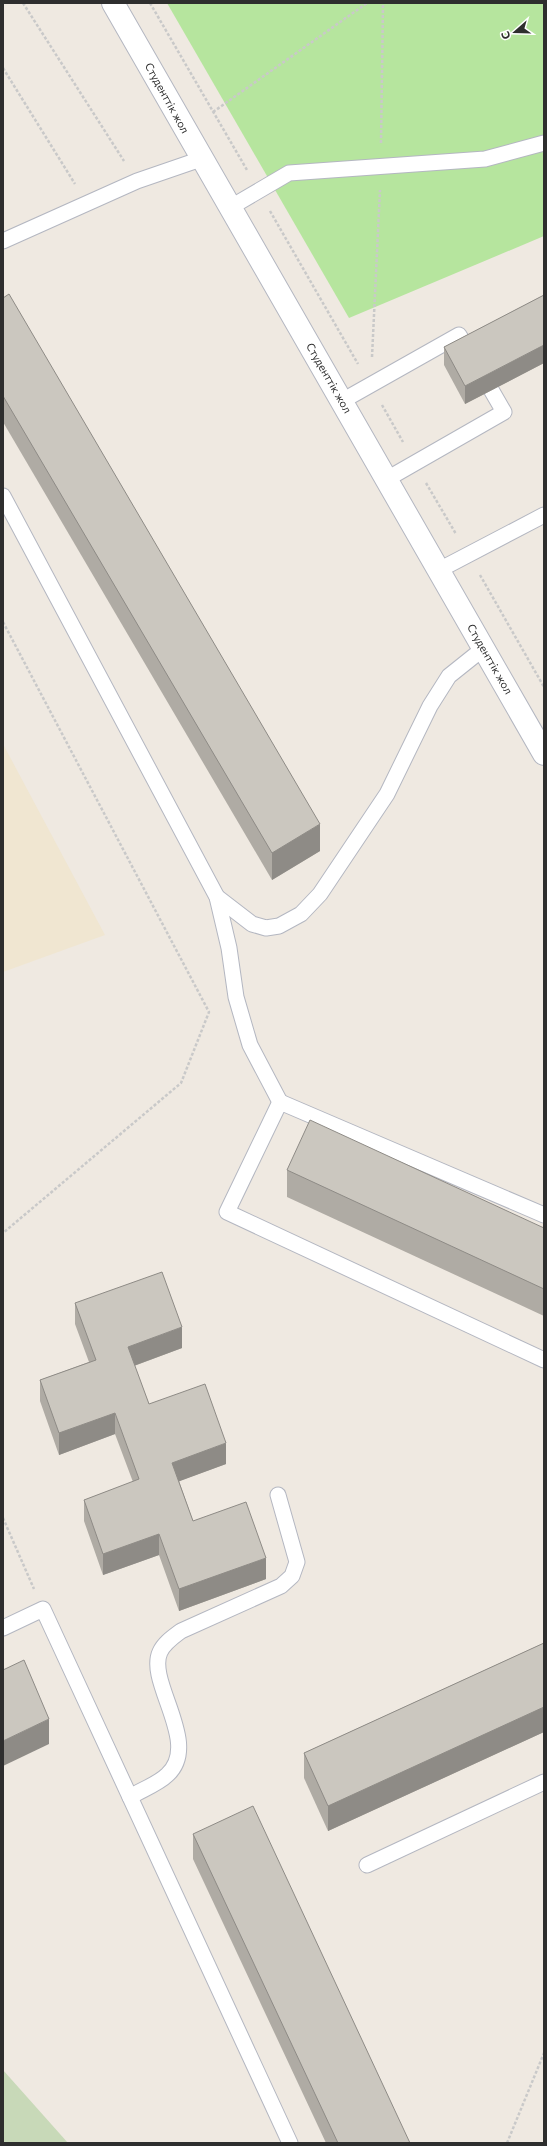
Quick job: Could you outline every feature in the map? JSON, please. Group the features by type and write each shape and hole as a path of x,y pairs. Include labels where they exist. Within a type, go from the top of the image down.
{"street":[{"name":"Студенттік жол","path":"113,3 201,159 231,207 544,754"}],"lane":[{"path":"231,207 289,173 484,159 544,143"},
{"path":"3,241 137,181 201,159"},
{"path":"342,401 459,335 504,412 387,479"},
{"path":"3,496 217,897 229,948 236,997 250,1046 280,1102 544,1215"},
{"path":"439,570 544,515"},
{"path":"217,897 252,924 266,928 279,926 301,914 320,894 386,794 430,706 449,676 484,648"},
{"path":"280,1102 227,1212 544,1360"},
{"path":"130,1797 168,1775 176,1763 180,1741 159,1672 159,1653 167,1642 181,1631 281,1586 292,1576 297,1562 278,1495"},
{"path":"3,1628 43,1609 290,2143"},
{"path":"367,1865 544,1782"}],"path":[{"path":"23,3 137,181"},
{"path":"150,3 544,687"},
{"path":"213,112 367,3"},
{"path":"370,385 381,167 383,3"},
{"path":"3,68 86,204"},
{"path":"3,622 209,1012 181,1083 3,1232"},
{"path":"3,1518 43,1609"},
{"path":"507,2143 544,2053"}],"shaded area":[{"path":"3,744 105,935 3,972"}],"green space":[{"path":"167,3 544,3 544,236 349,318"},
{"path":"3,2070 68,2143 3,2143"}],"building":[{"path":"9,294 320,824 272,853 3,396 3,298"},
{"path":"544,295 544,345 465,386 444,347"},
{"path":"310,1120 544,1228 544,1289 287,1170"},
{"path":"162,1272 182,1327 128,1347 149,1404 205,1384 226,1443 172,1463 193,1521 246,1502 266,1558 179,1589 159,1534 103,1554 84,1500 139,1479 115,1413 59,1433 40,1380 96,1360 75,1303"},
{"path":"544,1643 544,1707 328,1806 304,1753"},
{"path":"24,1660 49,1719 3,1741 3,1670"},
{"path":"253,1806 410,2143 338,2143 193,1834"}]}
